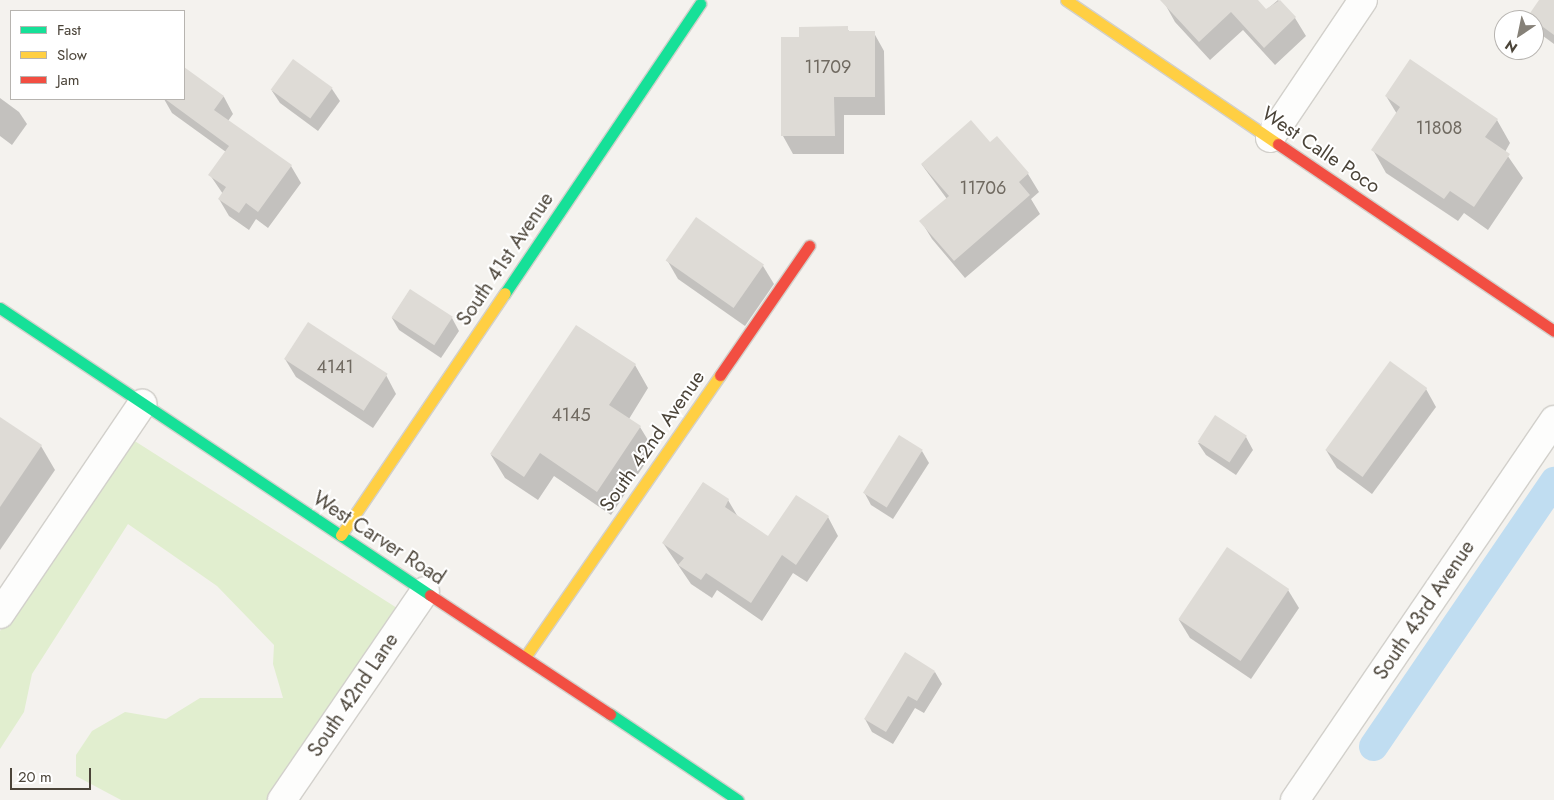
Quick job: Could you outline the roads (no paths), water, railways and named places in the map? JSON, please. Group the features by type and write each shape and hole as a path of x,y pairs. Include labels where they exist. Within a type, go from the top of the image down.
{"street":[{"name":"West Calle Poco","path":"1066,0 1554,331"},
{"path":"1270,138 1364,0"},
{"name":"South 41st Avenue","path":"340,535 700,4"},
{"name":"South 42nd Avenue","path":"525,657 809,246"},
{"name":"West Carver Road","path":"0,308 738,800"},
{"path":"0,614 142,404"},
{"name":"South 43rd Avenue","path":"1295,800 1554,420"},
{"name":"South 42nd Lane","path":"282,800 425,591"}],"waterway":[{"path":"1373,746 1554,481"}]}
